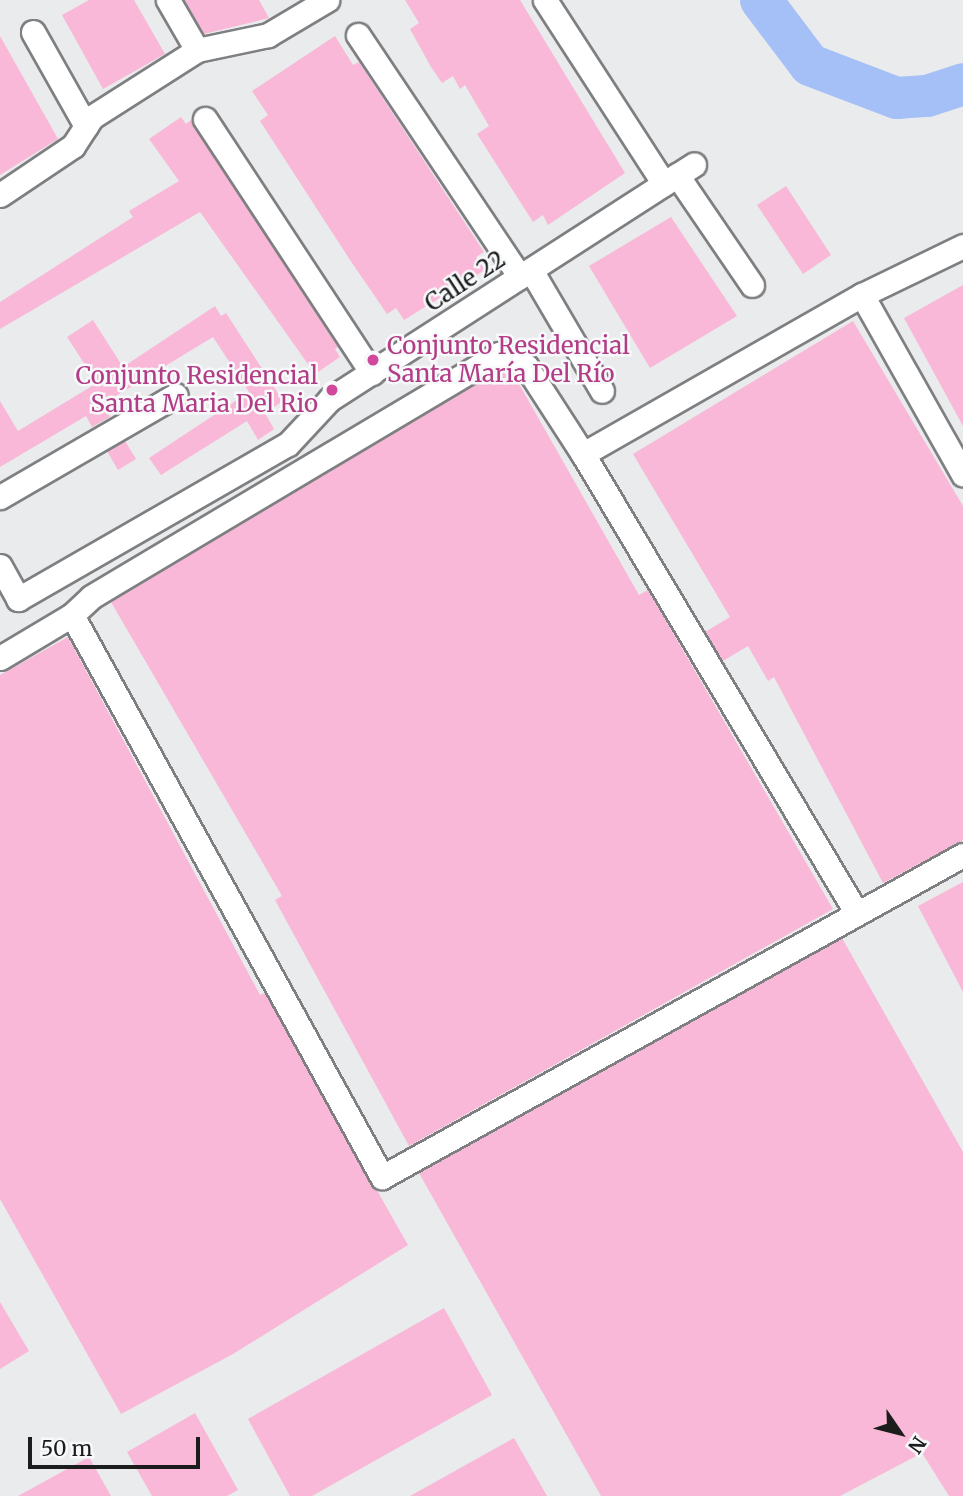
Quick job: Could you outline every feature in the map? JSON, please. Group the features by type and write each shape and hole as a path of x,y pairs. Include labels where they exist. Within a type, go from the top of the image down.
{"street":[{"path":"168,0 198,50"},
{"path":"545,0 679,174 752,285"},
{"path":"0,195 73,146 92,117 198,50 268,35 322,1"},
{"path":"33,32 86,126"},
{"path":"358,35 526,273 602,391"},
{"path":"205,119 372,373"},
{"name":"Calle 22","path":"0,566 18,599 288,444 330,399 679,174"},
{"path":"583,454 862,295 963,246"},
{"path":"862,295 963,474"},
{"path":"0,658 72,615 91,597 499,354 526,366 583,454 856,912"},
{"path":"0,497 176,395"},
{"path":"72,615 382,1177 963,855"}],"building":[{"path":"89,0 134,0 165,54 103,89 62,15"},
{"path":"184,0 259,0 269,18 204,34"},
{"path":"405,0 520,0 625,173 548,225 543,215 533,222 477,134 489,126 465,85 460,89 453,76 442,83 431,67 410,29 419,23"},
{"path":"0,36 58,139 0,175"},
{"path":"335,36 353,65 359,62 484,252 476,257 485,270 404,320 396,308 387,314 350,260 260,121 268,115 252,91"},
{"path":"181,117 186,124 191,120 338,347 335,349 340,357 315,374 200,212 0,329 0,302 133,217 129,211 179,181 149,139"},
{"path":"786,186 831,255 803,274 757,205"},
{"path":"671,217 737,316 650,368 589,266"},
{"path":"963,285 963,426 904,318"},
{"path":"215,306 221,316 226,313 283,401 265,413 274,429 258,440 247,421 161,475 149,458 249,392 213,337 106,402 103,405 110,417 92,427 86,416 0,467 0,401 18,431 97,383 67,337 93,320 123,367"},
{"path":"853,321 963,506 963,840 883,883 774,677 768,681 748,646 723,661 705,632 730,617 633,454"},
{"path":"500,370 515,377 639,595 648,590 833,909 409,1146 275,900 282,896 111,602"},
{"path":"125,441 136,459 118,470 107,451"},
{"path":"68,637 260,995 265,993 408,1245 233,1354 121,1414 0,1199 0,675"},
{"path":"963,882 963,992 918,906"},
{"path":"842,938 963,1152 963,1496 949,1496 922,1453 840,1496 601,1496 419,1173"},
{"path":"0,1302 29,1351 0,1369"},
{"path":"444,1308 492,1395 312,1496 290,1496 248,1419"},
{"path":"195,1413 238,1490 227,1496 152,1496 127,1452"},
{"path":"514,1438 547,1496 410,1496"},
{"path":"89,1457 111,1496 18,1496"}],"waterway":[{"path":"761,0 810,65 897,98 927,96 963,84"}],"place":[{"name":"Conjunto Residencial Santa María Del Río","path":"373,360"},
{"name":"Conjunto Residencial Santa Maria Del Rio","path":"332,390"}]}
